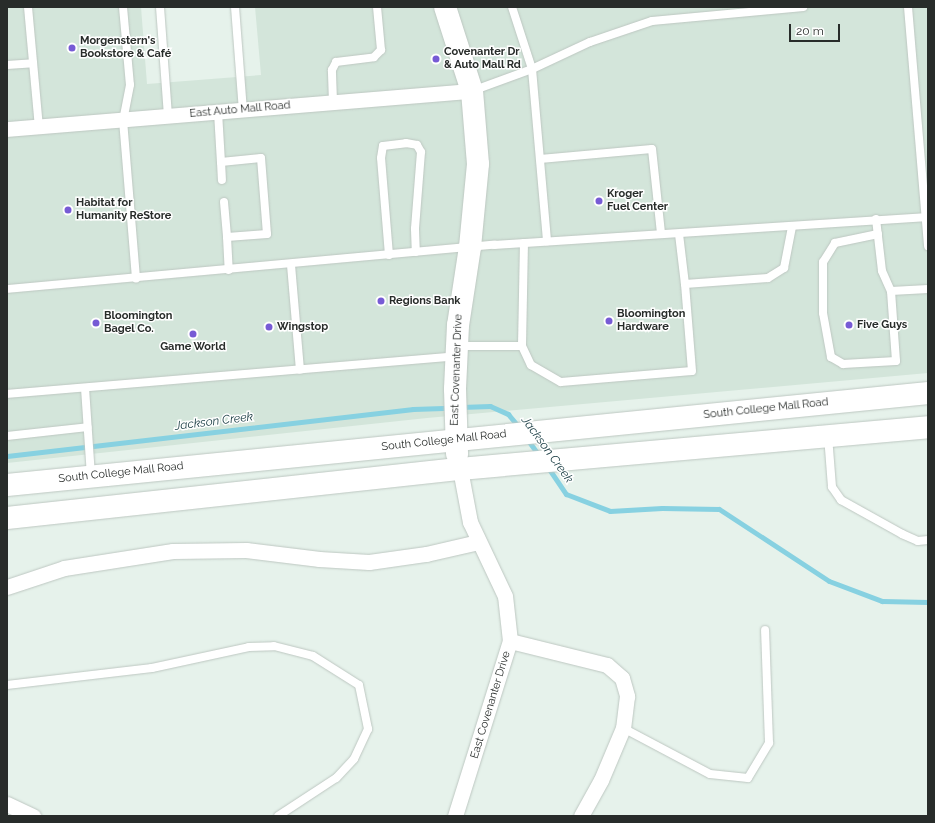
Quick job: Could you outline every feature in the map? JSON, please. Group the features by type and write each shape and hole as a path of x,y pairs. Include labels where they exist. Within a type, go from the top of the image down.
{"main road":[{"name":"East Covenanter Drive","path":"445,7 472,91 478,164 470,247 463,286 456,351 455,431 460,469"},
{"name":"South College Mall Road","path":"7,485 91,467 455,431 498,436 928,393"},
{"path":"7,518 460,469 928,427"},
{"path":"91,467 93,508"}],"street":[{"name":"East Auto Mall Road","path":"7,129 472,91"},
{"name":"East Covenanter Drive","path":"455,816 510,641 505,596 478,542 470,522 460,469"},
{"path":"7,587 64,568 173,551 246,550 327,560 368,562 426,554 478,542"},
{"path":"510,641 607,665 622,678 627,696 623,728 601,780 581,816"},
{"path":"7,804 33,816"}],"lane":[{"path":"28,7 39,127"},
{"path":"123,7 130,85 123,120 136,278"},
{"path":"160,7 168,116"},
{"path":"235,7 243,110"},
{"path":"333,102 332,70 336,62 374,57 381,50 377,7"},
{"path":"512,7 532,69 547,241"},
{"path":"472,91 532,69 590,42 652,21 803,7"},
{"path":"908,7 927,217 928,246"},
{"path":"7,65 33,63"},
{"path":"218,112 222,180"},
{"path":"389,255 381,158 383,146 406,143 417,145 421,152 415,229 416,252"},
{"path":"540,159 652,149 661,233"},
{"path":"221,162 261,158 267,234 227,237"},
{"path":"224,202 229,270"},
{"path":"7,289 291,265 470,247 661,233 679,234 792,227 876,219 927,217"},
{"path":"876,219 878,234 882,271 891,292 896,361 844,364 831,357 823,312 822,262 835,243 878,234"},
{"path":"685,284 768,278 784,268 792,227"},
{"path":"524,243 522,346 531,365 560,382 692,371 685,284 679,234"},
{"path":"291,265 300,370"},
{"path":"891,292 928,289"},
{"path":"7,394 300,370 456,351 522,346"},
{"path":"86,388 91,467"},
{"path":"7,436 88,432"},
{"path":"828,436 832,488 841,500 902,534 918,541 928,540"},
{"path":"623,728 710,774 748,778 769,743 765,630"},
{"path":"7,684 152,668 249,647 274,646 312,656 359,685 368,729 354,759 336,778 278,816"}],"shaded area":[{"path":"7,7 141,7 147,84 261,75 255,7 928,7 928,373 427,418 7,463"}],"waterway":[{"name":"Jackson Creek","path":"461,407 490,406 508,414 519,427"},
{"name":"Jackson Creek","path":"7,456 413,409 451,408"},
{"name":"Jackson Creek","path":"527,439 540,457"},
{"name":"Jackson Creek","path":"547,466 566,494 610,511 662,508 719,509 829,581 882,601 928,602"}],"place":[{"name":"Morgenstern's Bookstore & Café","path":"72,48"},
{"name":"Covenanter Dr & Auto Mall Rd","path":"436,59"},
{"name":"Kroger Fuel Center","path":"599,201"},
{"name":"Habitat for Humanity ReStore","path":"68,210"},
{"name":"Regions Bank","path":"381,301"},
{"name":"Bloomington Hardware","path":"609,321"},
{"name":"Bloomington Bagel Co.","path":"96,323"},
{"name":"Five Guys","path":"849,325"},
{"name":"Wingstop","path":"269,327"},
{"name":"Game World","path":"193,334"}]}
